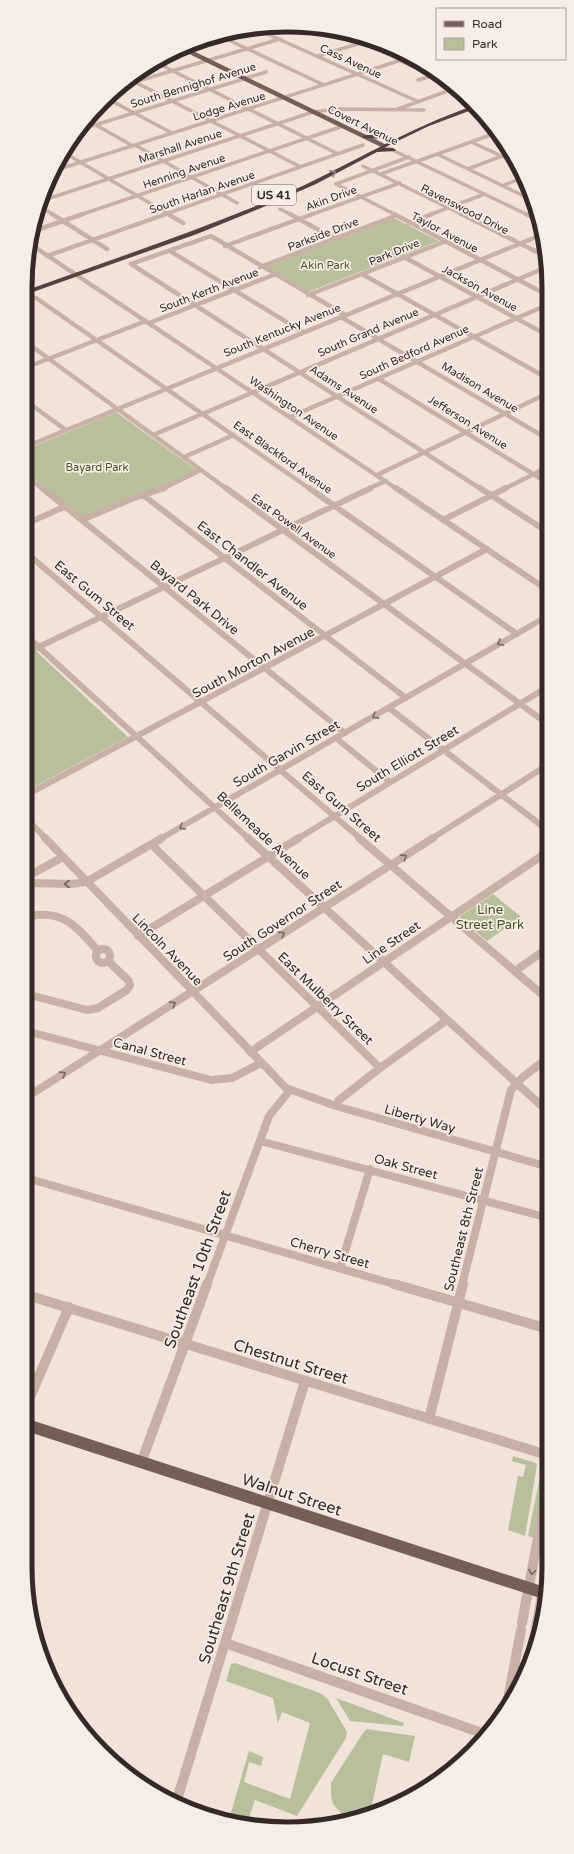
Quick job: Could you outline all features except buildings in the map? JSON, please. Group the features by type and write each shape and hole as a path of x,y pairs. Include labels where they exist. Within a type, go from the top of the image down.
{"highway":[{"name":"US 41","path":"32,283 240,209 283,191 427,118 465,105"},
{"name":"US 41","path":"32,290 279,199 333,174 430,123 470,110"},
{"path":"365,137 387,137"},
{"path":"375,151 393,150"},
{"path":"164,237 172,237 170,240"}],"main road":[{"name":"Covert Avenue","path":"189,51 384,146"},
{"name":"Walnut Street","path":"32,1427 528,1589 541,1590"}],"street":[{"name":"Cass Avenue","path":"267,33 417,101"},
{"path":"136,82 280,38"},
{"path":"227,39 324,85"},
{"path":"318,56 360,43"},
{"name":"Lodge Avenue","path":"61,168 403,60"},
{"path":"400,61 417,68"},
{"path":"161,65 338,154"},
{"name":"South Bennighof Avenue","path":"89,127 266,72"},
{"path":"418,80 431,76"},
{"path":"136,82 301,167"},
{"path":"396,110 449,90"},
{"path":"113,101 172,133"},
{"name":"Marshall Avenue","path":"48,198 313,112 325,110 424,110"},
{"path":"92,123 237,203"},
{"name":"Henning Avenue","path":"39,229 343,126"},
{"path":"377,173 418,161 491,135"},
{"path":"471,142 507,159"},
{"name":"South Harlan Avenue","path":"47,256 363,145"},
{"name":"Covert Avenue","path":"384,146 531,216"},
{"path":"437,154 525,197"},
{"path":"68,155 183,223"},
{"path":"468,169 505,155"},
{"path":"377,173 409,157"},
{"name":"Ravenswood Drive","path":"363,166 540,254"},
{"name":"Taylor Avenue","path":"377,173 336,184 409,224 542,292"},
{"path":"502,186 518,179"},
{"name":"Akin Drive","path":"227,248 400,184"},
{"path":"409,224 485,194"},
{"path":"45,209 107,249"},
{"path":"280,209 335,239"},
{"name":"Parkside Drive","path":"260,267 395,216"},
{"name":"Madison Avenue","path":"170,251 209,237 542,436"},
{"name":"South Kentucky Avenue","path":"32,444 537,237"},
{"name":"Park Drive","path":"308,295 444,242"},
{"name":"Ravenswood Drive","path":"518,244 540,257"},
{"name":"Washington Avenue","path":"35,248 542,586"},
{"path":"170,251 303,332"},
{"name":"Adams Avenue","path":"170,251 131,264 264,348 542,528"},
{"name":"Jackson Avenue","path":"404,257 542,332"},
{"name":"South Grand Avenue","path":"153,435 541,270"},
{"path":"362,274 542,376"},
{"name":"South Kerth Avenue","path":"32,365 274,275"},
{"name":"East Blackford Avenue","path":"36,298 203,413 517,634"},
{"name":"South Bedford Avenue","path":"290,417 542,307"},
{"name":"East Powell Avenue","path":"32,346 542,720"},
{"name":"Jefferson Avenue","path":"379,379 542,479"},
{"path":"377,475 542,396"},
{"path":"32,405 66,430"},
{"path":"184,457 234,435"},
{"path":"82,520 143,495 166,488 180,479 202,470"},
{"path":"443,520 542,470"},
{"name":"Bayard Park Drive","path":"32,481 345,733"},
{"path":"32,650 386,481"},
{"name":"East Chandler Avenue","path":"143,495 406,698"},
{"path":"32,521 64,506"},
{"name":"South Morton Avenue","path":"32,792 487,549"},
{"name":"East Gum Street","path":"32,558 335,815 542,994"},
{"name":"South Garvin Street","path":"32,883 70,884 86,882 542,619"},
{"name":"Bellemeade Avenue","path":"32,641 216,807 542,1106"},
{"name":"South Elliott Street","path":"138,936 203,895 542,690"},
{"path":"388,708 542,826"},
{"path":"336,738 390,782"},
{"name":"South Governor Street","path":"32,1094 542,768"},
{"name":"Lincoln Avenue","path":"32,824 250,1052 290,1090"},
{"name":"East Mulberry Street","path":"152,845 380,1068"},
{"name":"Line Street","path":"250,1052 542,856"},
{"path":"32,875 64,857"},
{"path":"32,916 50,914 65,918 72,922 98,951 104,949 110,952 111,956 108,961 129,981 130,985 127,990 95,1010 87,1010 32,996"},
{"path":"515,971 542,952"},
{"path":"336,1106 339,1100 380,1068 448,1020"},
{"name":"Canal Street","path":"32,1033 211,1080 224,1081 235,1078 261,1063"},
{"name":"Southeast 8th Street","path":"429,1419 511,1090 516,1083 542,1062"},
{"name":"Liberty Way","path":"290,1090 336,1106 542,1165"},
{"name":"Southeast 10th Street","path":"141,1463 272,1110 290,1090"},
{"name":"Oak Street","path":"260,1141 370,1169 542,1216"},
{"path":"340,1268 370,1169"},
{"name":"Cherry Street","path":"32,1180 542,1327"},
{"name":"Chestnut Street","path":"32,1297 542,1453"},
{"path":"32,1393 69,1307"},
{"name":"Southeast 9th Street","path":"178,1798 305,1381"},
{"path":"510,1691 542,1516"},
{"name":"Locust Street","path":"225,1643 481,1733"}],"green space":[{"name":"Akin Park","path":"394,218 439,241 308,292 266,267"},
{"name":"Bayard Park","path":"116,412 198,471 164,488 83,518 32,478 32,447"},
{"path":"36,651 128,737 32,788 32,653"},
{"name":"Line Street Park","path":"493,894 521,917 487,941 459,917"},
{"path":"513,1456 536,1463 537,1465 525,1536 508,1530 518,1476 523,1477 526,1465 512,1461"},
{"path":"542,1467 542,1492 534,1538 528,1536"},
{"path":"235,1663 320,1693 327,1698 347,1732 346,1738 297,1816 255,1800 248,1819 230,1815 249,1751 263,1757 261,1766 249,1762 244,1782 290,1799 310,1723 282,1712 278,1723 273,1698 226,1681 231,1664"},
{"path":"336,1698 404,1723 403,1726 350,1721"},
{"path":"367,1729 415,1736 409,1762 383,1754 371,1807 343,1815 333,1804 331,1796 331,1783"}]}
